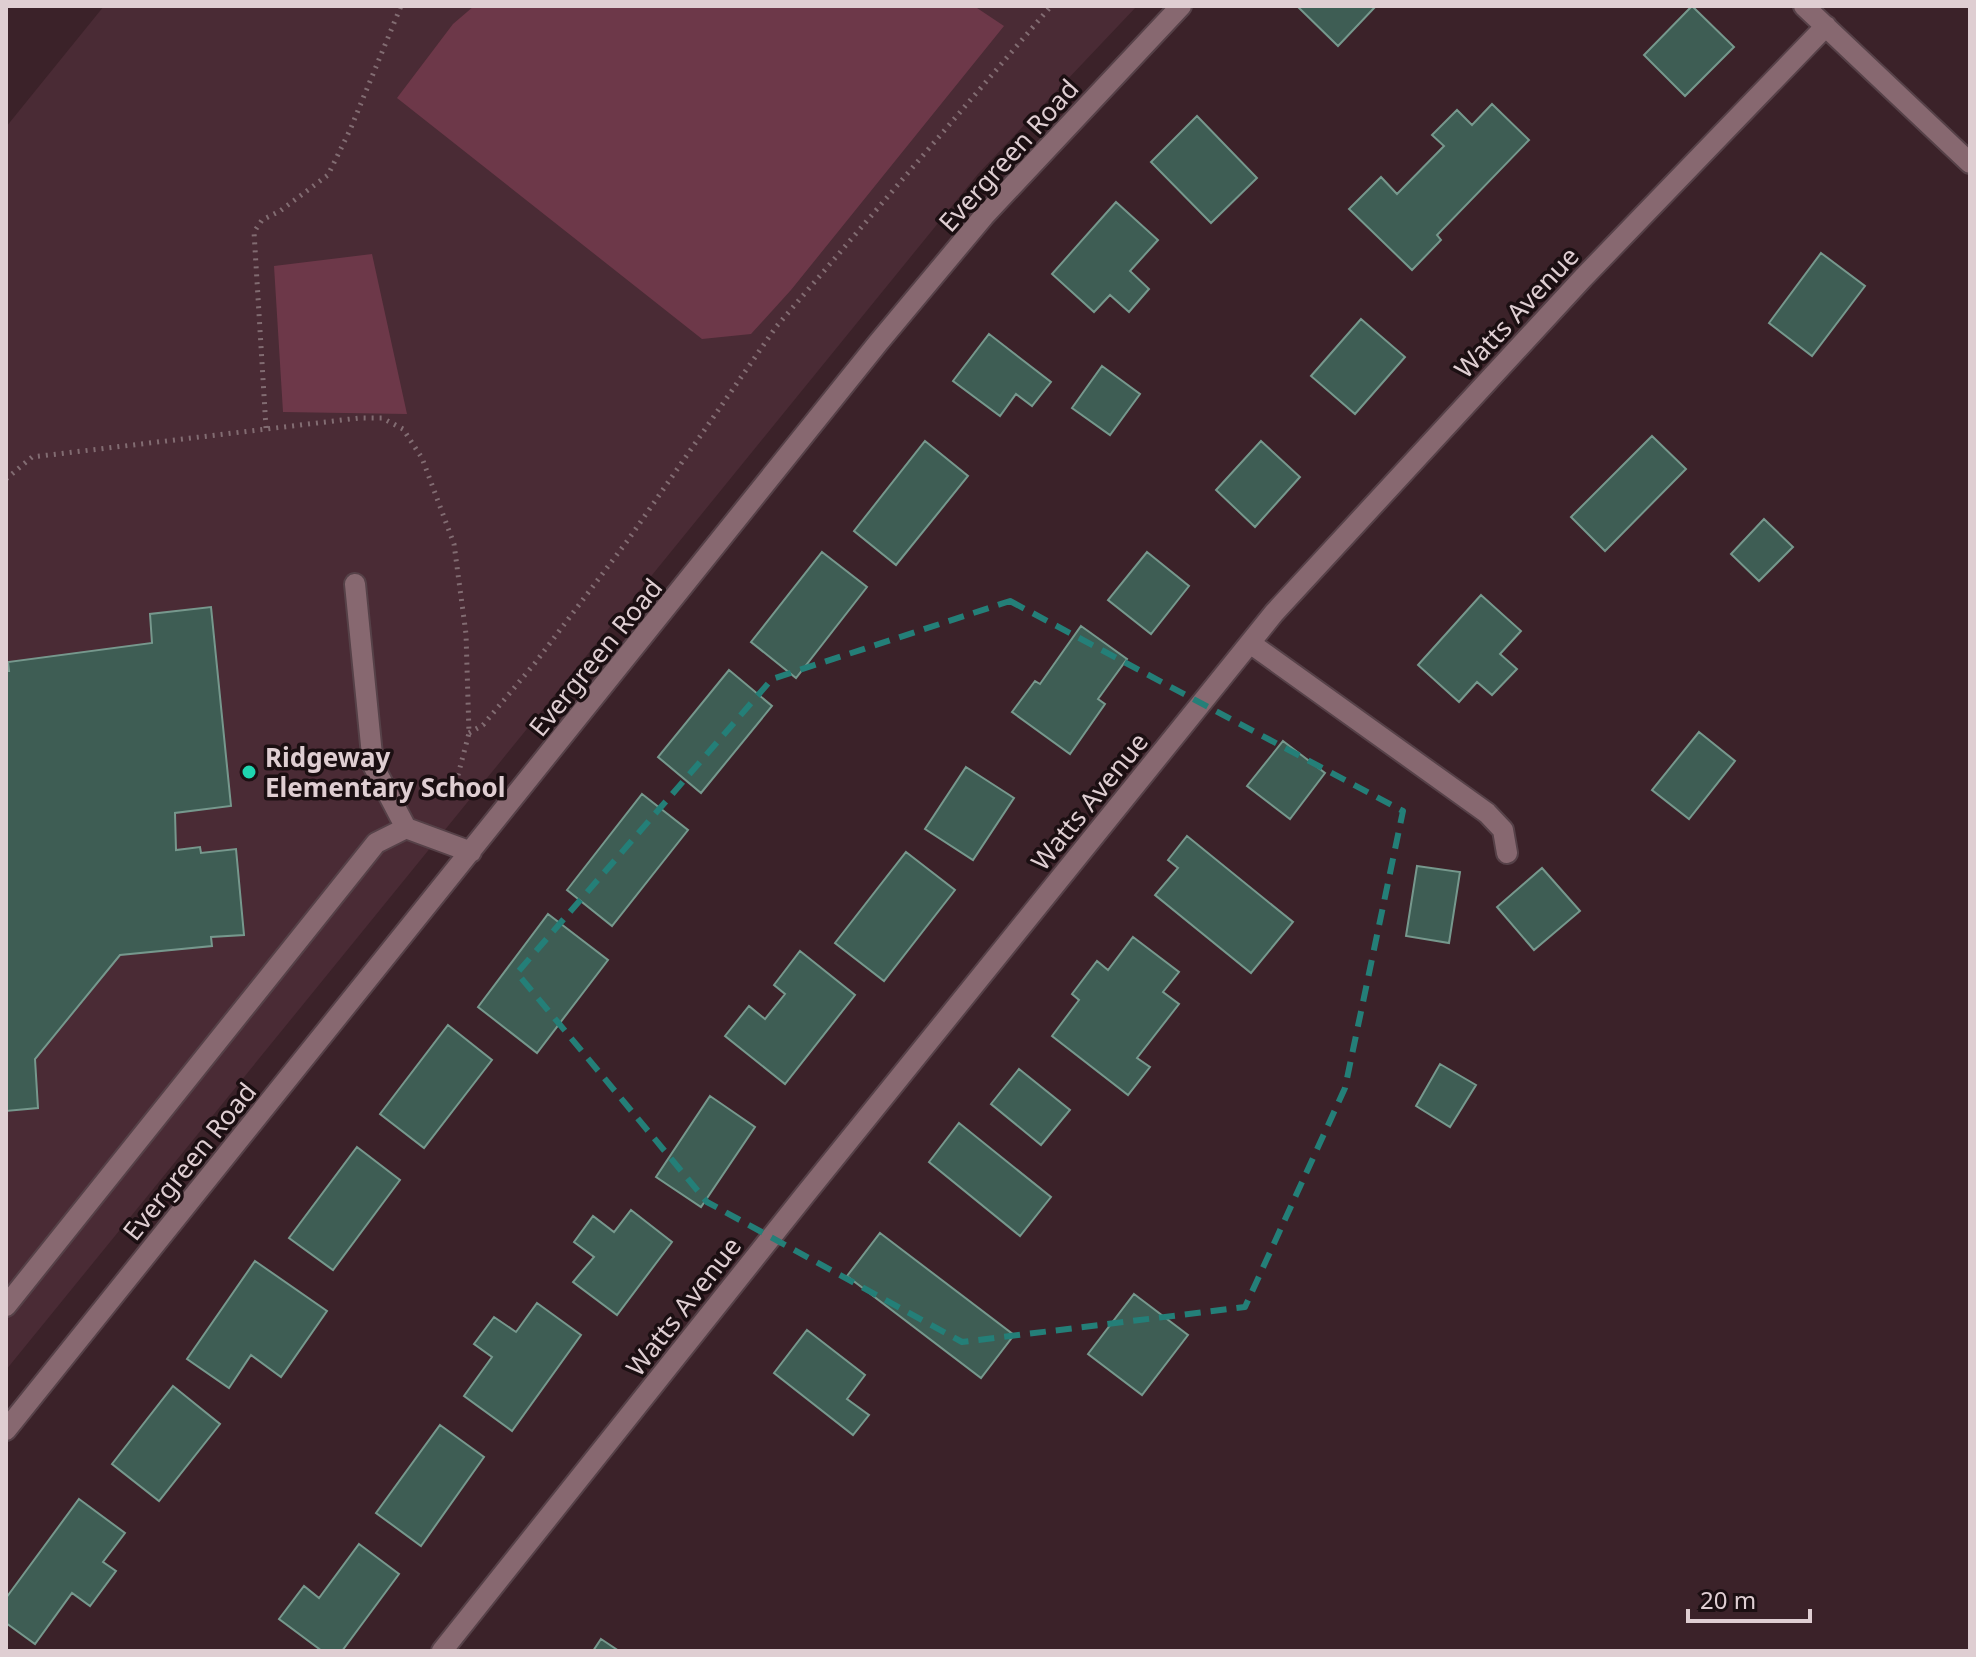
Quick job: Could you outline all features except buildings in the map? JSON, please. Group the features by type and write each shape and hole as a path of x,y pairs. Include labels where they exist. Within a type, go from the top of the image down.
{"street":[{"name":"Evergreen Road","path":"6,1430 878,343 984,216 1181,6"},
{"path":"1804,6 1970,163"},
{"name":"Watts Avenue","path":"442,1651 839,1151 1274,613 1583,278 1826,26"},
{"path":"355,584 373,765 406,828 471,852"},
{"path":"1250,643 1487,813 1503,830 1507,853"},
{"path":"6,1306 376,843 406,828"}],"path":[{"path":"266,428 254,232 262,220 280,211 328,175 401,6"},
{"path":"469,733 483,725 535,663 628,540 776,327 1051,6"},
{"path":"6,479 32,457 359,418 382,418 403,429 422,458 454,544 466,634 469,733 451,802"}],"highlighted area":[{"path":"1010,601 1403,811 1345,1088 1245,1307 962,1342 707,1202 517,973 772,679"}],"shaded area":[{"name":"Ridgeway Elementary School","path":"104,6 1137,6 978,174 6,1370 6,127"},
{"path":"474,6 974,6 1004,26 791,290 751,334 702,339 397,98 453,24"},
{"path":"372,254 407,414 283,412 274,266"}],"place":[{"name":"Ridgeway Elementary School","path":"249,772"}]}
